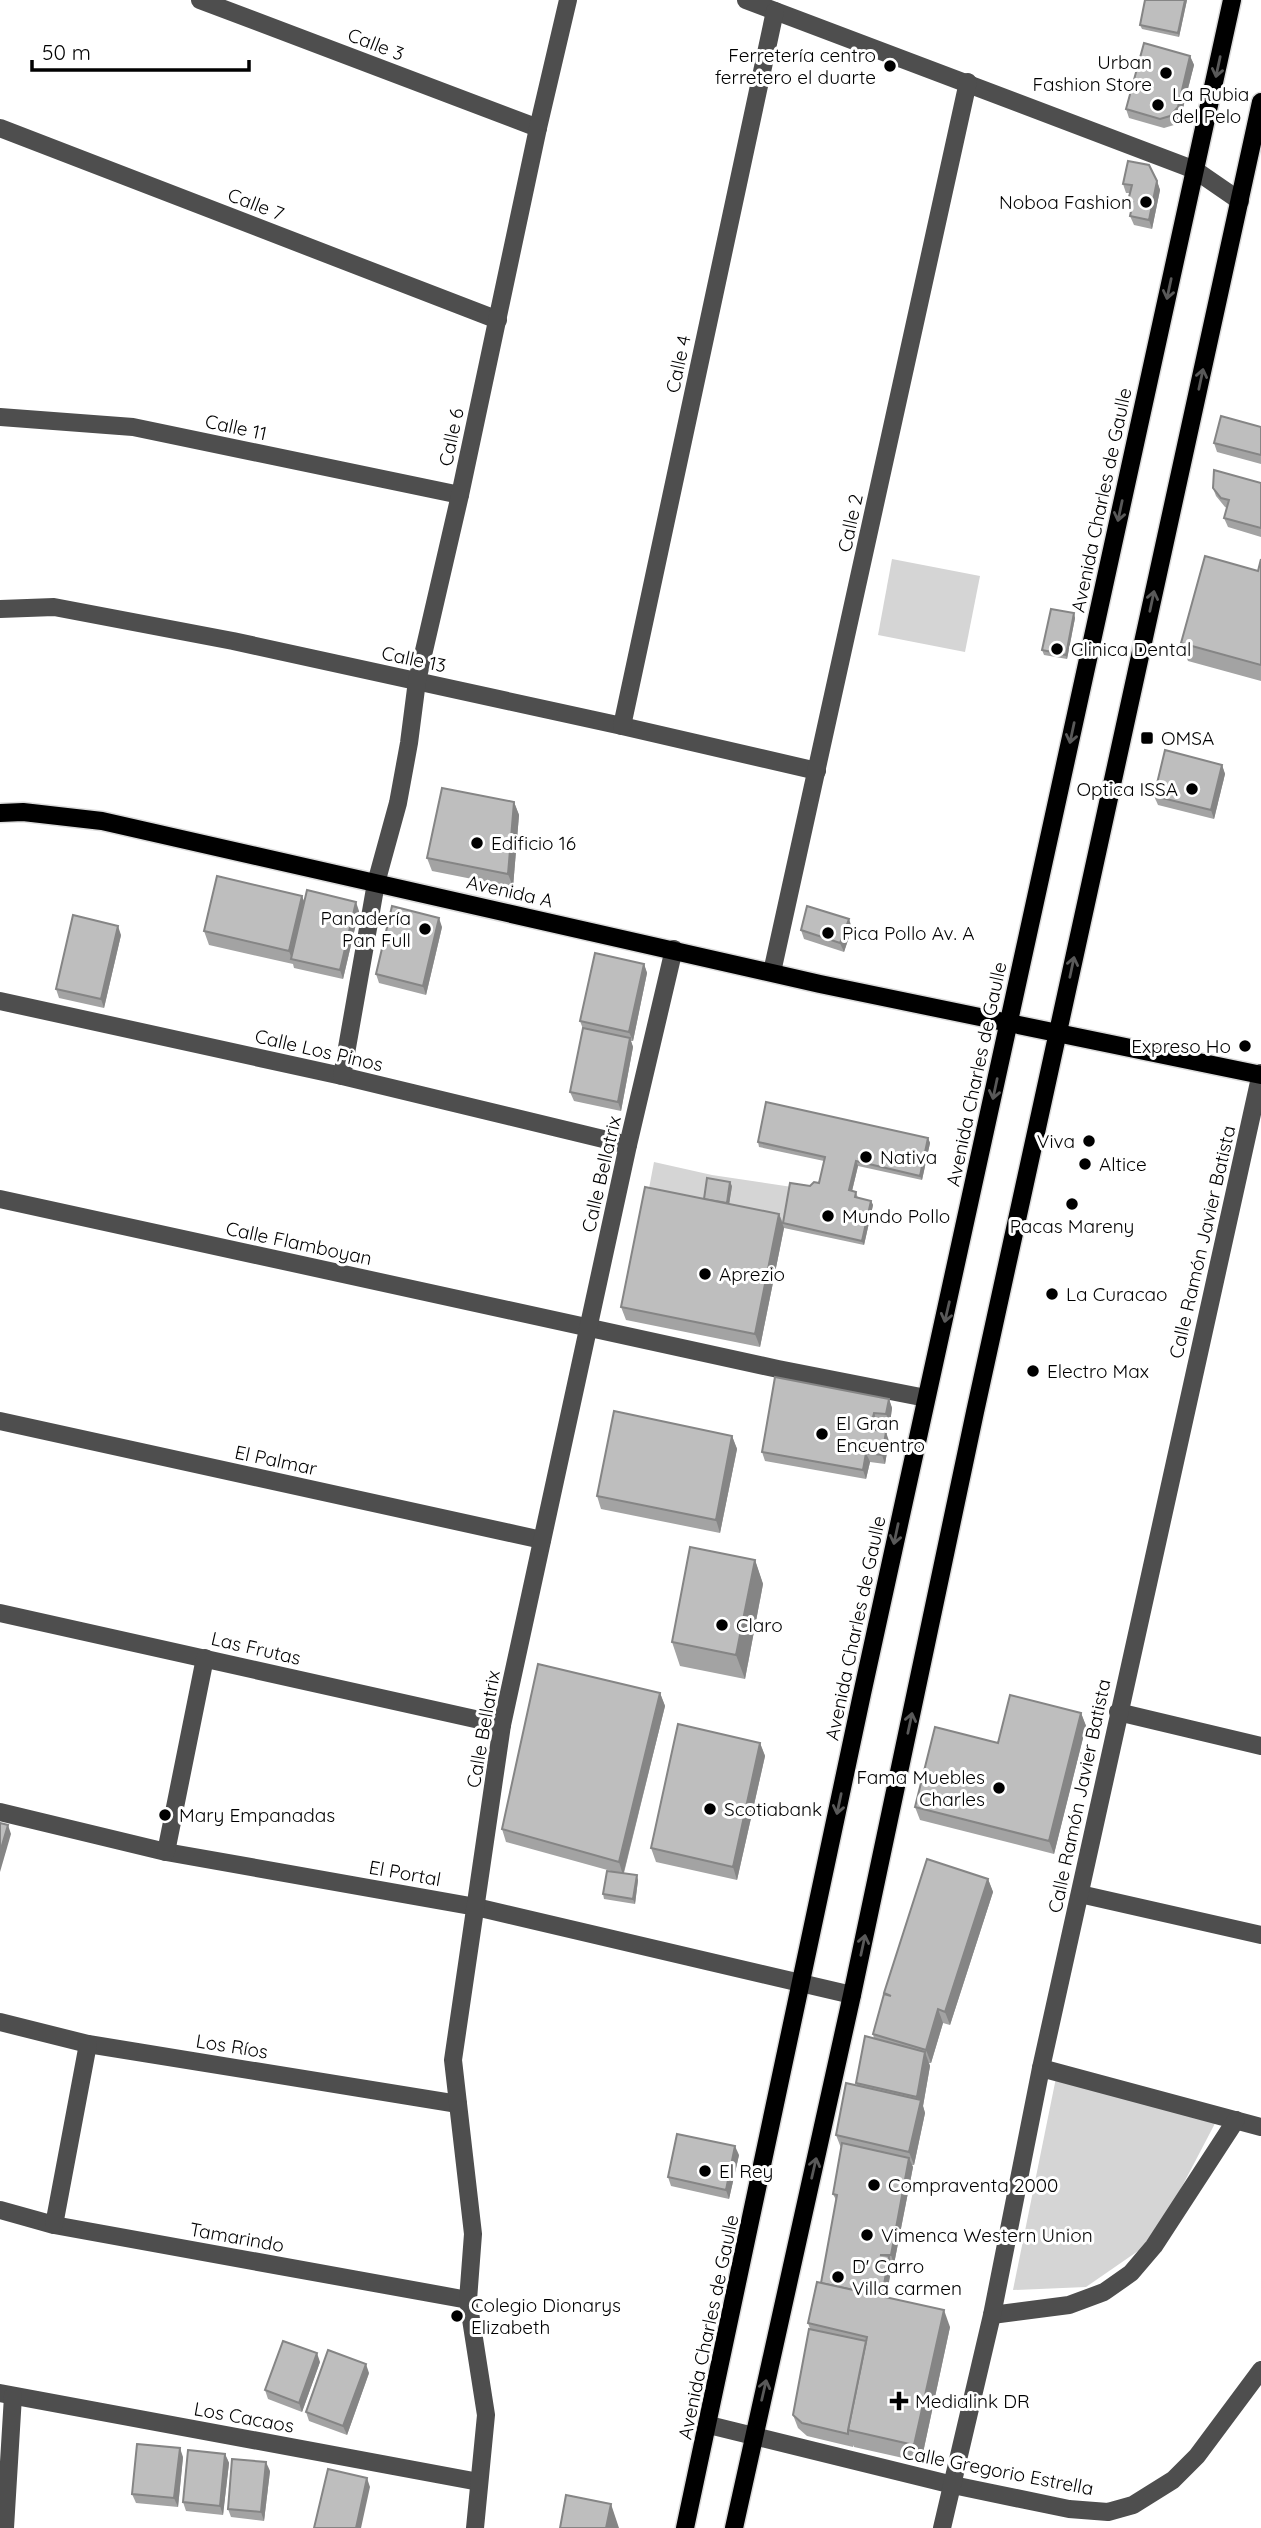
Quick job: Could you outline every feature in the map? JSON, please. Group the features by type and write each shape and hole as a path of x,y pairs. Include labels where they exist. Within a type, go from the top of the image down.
{"main road":[{"name":"Avenida Charles de Gaulle","path":"685,2528 926,1398 1232,0"},
{"path":"734,2528 852,1995 1261,102"},
{"name":"Avenida A","path":"0,813 23,812 102,821 831,986 1261,1074"}],"street":[{"name":"Calle 3","path":"200,0 538,128"},
{"name":"Calle 6","path":"342,1076 376,883 398,803 417,681 568,0"},
{"path":"746,0 1195,170 1240,201"},
{"name":"Calle 4","path":"622,726 775,11"},
{"name":"Calle 2","path":"772,972 968,82"},
{"name":"Calle 7","path":"0,128 498,320"},
{"name":"Calle 11","path":"0,417 133,428 460,495"},
{"name":"Calle 13","path":"0,608 54,607 233,641 817,771"},
{"name":"Calle Bellatrix","path":"475,2528 486,2415 468,2300 473,2234 453,2060 502,1725 628,1145 674,949"},
{"name":"Calle Los Pinos","path":"0,1001 342,1076 628,1145"},
{"name":"Calle Ramón Javier Batista","path":"942,2528 992,2315 1041,2068 1118,1712 1261,1074"},
{"name":"Calle Flamboyan","path":"0,1199 588,1328 926,1398"},
{"name":"El Palmar","path":"0,1421 542,1540"},
{"name":"Las Frutas","path":"0,1613 502,1725"},
{"path":"166,1852 205,1657"},
{"path":"1118,1712 1261,1746"},
{"name":"El Portal","path":"0,1812 166,1852 476,1907 852,1995"},
{"path":"1080,1894 1261,1935"},
{"name":"Los Ríos","path":"0,2022 88,2044 458,2104"},
{"path":"54,2225 88,2044"},
{"path":"1041,2068 1261,2127"},
{"path":"992,2315 1069,2305 1104,2292 1131,2273 1154,2246 1236,2120"},
{"name":"Tamarindo","path":"0,2210 54,2225 468,2300"},
{"name":"Calle Gregorio Estrella","path":"709,2425 953,2485 1069,2509 1108,2512 1133,2505 1172,2480 1197,2456 1261,2370"},
{"path":"5,2528 6,2395"},
{"name":"Los Cacaos","path":"6,2395 480,2482"}],"shaded area":[{"path":"892,559 980,576 965,652 878,635"},
{"path":"654,1162 712,1175 792,1187 784,1228 647,1199"},
{"path":"1058,2068 1222,2110 1154,2240 1086,2287 1013,2290"}],"building":[{"path":"1145,0 1185,0 1178,33 1140,25"},
{"path":"1144,43 1190,56 1178,107 1170,116 1160,119 1126,109"},
{"name":"Noboa Fashion","path":"1128,161 1149,165 1157,181 1149,220 1130,216 1133,202 1128,201 1132,185 1123,184"},
{"path":"1221,416 1261,427 1261,455 1214,443"},
{"path":"1214,470 1261,483 1261,528 1224,518 1229,500 1221,498 1213,488"},
{"path":"1205,556 1258,571 1261,559 1261,665 1181,643"},
{"path":"1051,609 1074,613 1066,655 1042,650"},
{"name":"Optica ISSA","path":"1165,750 1222,765 1211,810 1154,796"},
{"name":"Edificio 16","path":"442,788 514,802 508,874 427,858"},
{"path":"217,876 302,896 289,951 204,931"},
{"path":"307,890 356,902 340,970 291,959"},
{"path":"392,906 439,918 423,986 376,974"},
{"name":"Pica Pollo Av. A","path":"807,906 849,919 840,943 801,930"},
{"path":"73,915 118,926 101,999 56,989"},
{"path":"595,953 644,964 629,1032 580,1021"},
{"path":"583,1028 630,1038 618,1102 570,1092"},
{"name":"Nativa","path":"766,1102 928,1138 920,1176 856,1161 849,1190 856,1192 855,1197 871,1201 862,1241 783,1223 790,1183 810,1186 814,1182 819,1183 825,1157 758,1142"},
{"path":"707,1178 730,1182 727,1203 704,1199"},
{"name":"Aprezio","path":"645,1187 779,1214 755,1334 621,1307"},
{"name":"El Gran Encuentro","path":"775,1377 889,1399 886,1414 874,1413 870,1429 886,1432 882,1455 866,1453 863,1470 762,1452"},
{"path":"614,1411 732,1436 716,1520 597,1496"},
{"name":"Claro","path":"690,1547 755,1560 736,1655 672,1642"},
{"path":"538,1664 660,1693 619,1862 502,1829"},
{"name":"Fama Muebles Charles","path":"1010,1695 1081,1713 1049,1841 915,1807 935,1727 998,1743"},
{"name":"Scotiabank","path":"678,1724 760,1743 733,1867 651,1848"},
{"path":"0,1823 8,1825 0,1852"},
{"path":"927,1859 988,1879 945,2012 938,2009 926,2050 873,2034 884,1994 891,1996 884,1993"},
{"path":"607,1871 637,1875 633,1899 603,1894"},
{"path":"865,2036 925,2052 917,2097 856,2083"},
{"path":"846,2083 921,2100 909,2152 836,2135"},
{"name":"El Rey","path":"677,2134 735,2146 726,2190 668,2177"},
{"path":"842,2143 909,2158 891,2255 880,2255 889,2256 882,2296 821,2283 837,2195 833,2194"},
{"name":"Medialink DR","path":"817,2282 944,2310 914,2445 848,2430 867,2337 808,2323"},
{"path":"809,2329 866,2341 848,2434 802,2423 793,2415"},
{"path":"283,2341 317,2353 299,2403 265,2390"},
{"path":"328,2350 366,2364 343,2426 306,2412"},
{"path":"137,2444 180,2448 174,2498 132,2494"},
{"path":"188,2450 225,2454 220,2506 183,2502"},
{"path":"232,2459 266,2462 261,2512 228,2509"},
{"path":"328,2469 367,2478 356,2528 314,2528"},
{"path":"566,2495 611,2504 606,2528 560,2528"}],"place":[{"name":"Ferretería centro ferretero el duarte","path":"890,66"},
{"name":"Urban Fashion Store","path":"1166,73"},
{"name":"La Rubia del Pelo","path":"1158,105"},
{"name":"Noboa Fashion","path":"1146,202"},
{"name":"Clinica Dental","path":"1057,649"},
{"name":"OMSA","path":"1147,738"},
{"name":"Optica ISSA","path":"1192,789"},
{"name":"Edificio 16","path":"477,843"},
{"name":"Panadería Pan Full","path":"425,929"},
{"name":"Pica Pollo Av. A","path":"828,933"},
{"name":"Expreso Ho","path":"1245,1046"},
{"name":"Viva","path":"1089,1141"},
{"name":"Nativa","path":"866,1157"},
{"name":"Altice","path":"1085,1164"},
{"name":"Pacas Mareny","path":"1072,1204"},
{"name":"Mundo Pollo","path":"828,1216"},
{"name":"Aprezio","path":"705,1274"},
{"name":"La Curacao","path":"1052,1294"},
{"name":"Electro Max","path":"1033,1371"},
{"name":"El Gran Encuentro","path":"822,1434"},
{"name":"Claro","path":"722,1625"},
{"name":"Fama Muebles Charles","path":"999,1788"},
{"name":"Scotiabank","path":"710,1809"},
{"name":"Mary Empanadas","path":"165,1815"},
{"name":"El Rey","path":"705,2171"},
{"name":"Compraventa 2000","path":"874,2185"},
{"name":"Vimenca Western Union","path":"867,2235"},
{"name":"D' Carro Villa carmen","path":"838,2277"},
{"name":"Colegio Dionarys Elizabeth","path":"457,2316"},
{"name":"Medialink DR","path":"899,2401"}]}
